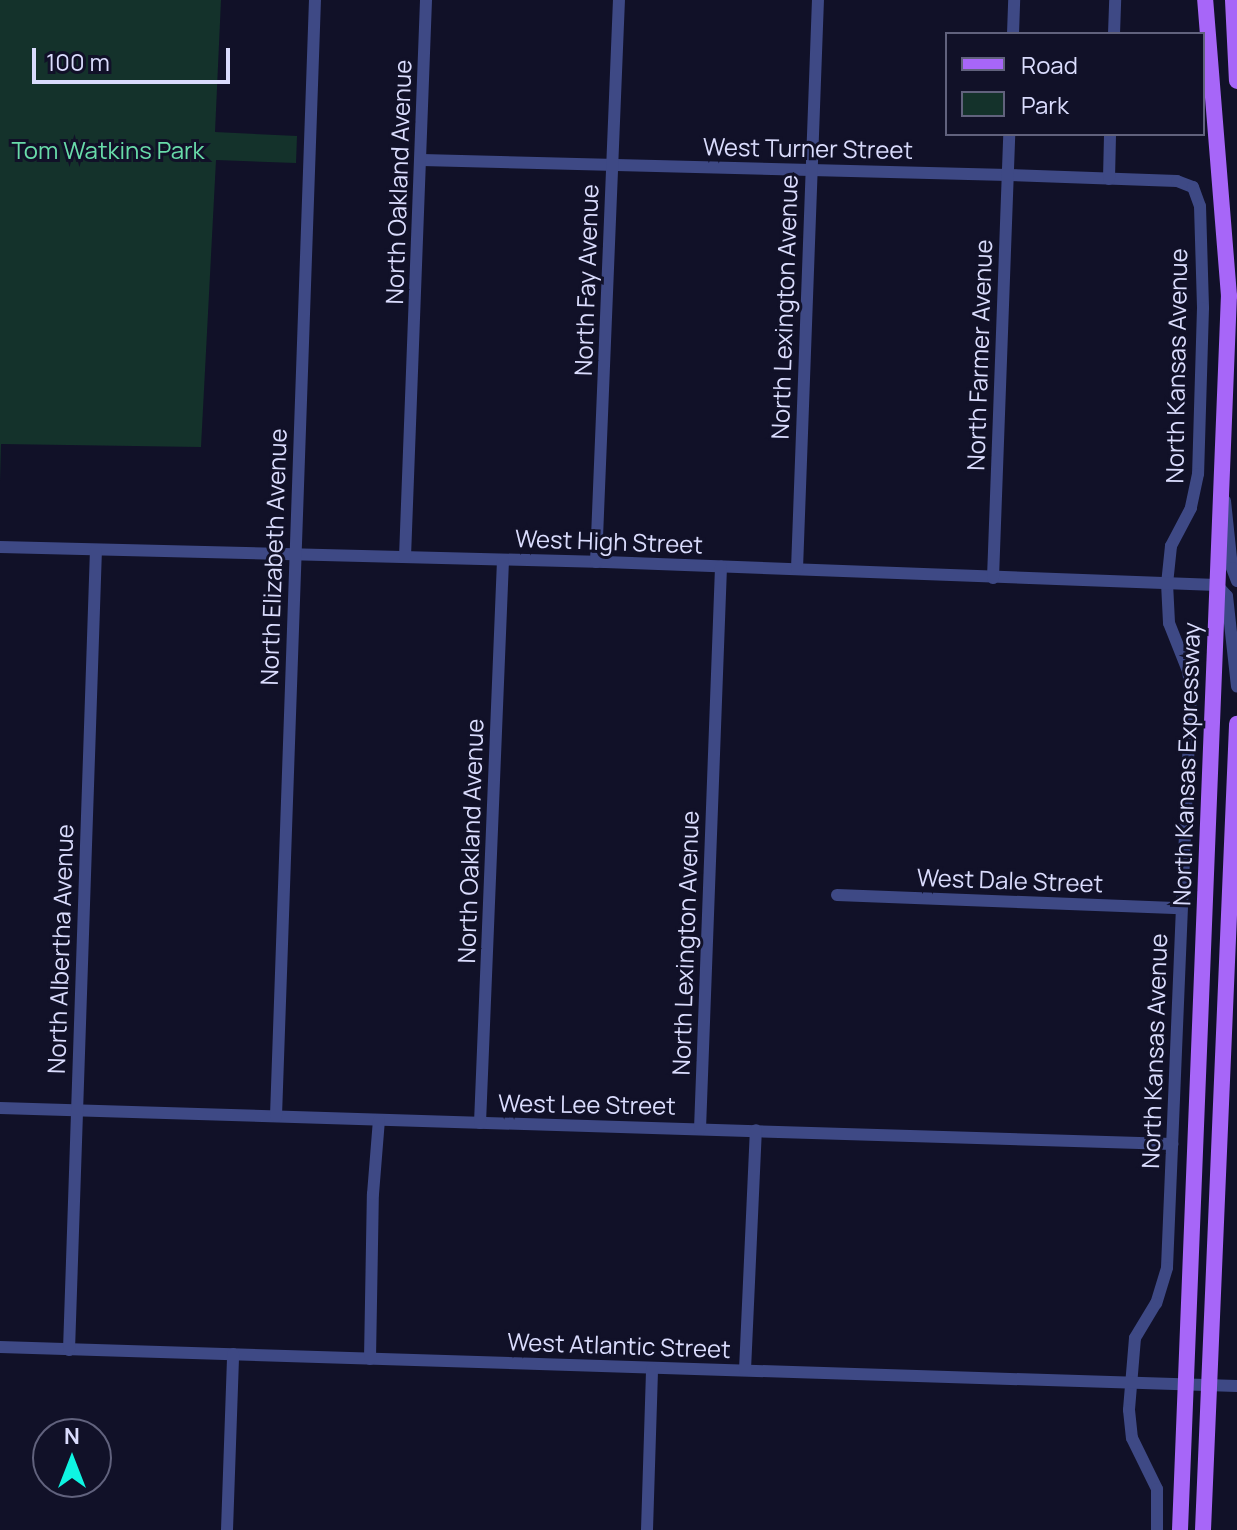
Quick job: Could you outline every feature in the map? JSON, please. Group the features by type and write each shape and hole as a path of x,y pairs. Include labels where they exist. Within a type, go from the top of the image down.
{"main road":[{"name":"North Kansas Expressway","path":"1180,1530 1229,296 1205,0"},
{"path":"1233,0 1237,81"},
{"path":"1234,37 1237,17"},
{"name":"North Kansas Expressway","path":"1203,1530 1237,724"}],"street":[{"name":"North Elizabeth Avenue","path":"276,1116 315,0"},
{"name":"North Oakland Avenue","path":"405,557 426,0"},
{"name":"North Fay Avenue","path":"596,562 619,0"},
{"name":"North Lexington Avenue","path":"797,569 818,0"},
{"path":"1013,32 1014,0"},
{"path":"1114,32 1115,0"},
{"name":"North Farmer Avenue","path":"993,578 1009,136"},
{"path":"1109,179 1110,136"},
{"name":"West Turner Street","path":"422,160 1008,175 1177,181 1193,187"},
{"name":"North Kansas Avenue","path":"1157,1530 1157,1489 1132,1438 1130,1384 1135,1338 1156,1303 1167,1268 1191,690 1188,671 1169,623 1167,583 1171,546 1191,508 1198,474 1203,308 1200,206 1193,187"},
{"path":"1220,479 1228,511 1232,568 1237,581"},
{"name":"West High Street","path":"0,547 596,562 1217,585"},
{"name":"North Albertha Avenue","path":"69,1350 96,550"},
{"name":"North Oakland Avenue","path":"480,1123 503,560"},
{"name":"North Lexington Avenue","path":"700,1129 721,566"},
{"path":"1217,585 1227,596 1237,686"},
{"name":"West Dale Street","path":"837,895 1181,908"},
{"name":"West Lee Street","path":"0,1108 1172,1144"},
{"path":"370,1359 373,1194 379,1120"},
{"path":"745,1370 756,1130"},
{"name":"West Atlantic Street","path":"0,1347 1237,1386"},
{"path":"227,1530 233,1354"},
{"path":"647,1530 652,1369"}],"green space":[{"name":"Tom Watkins Park","path":"0,0 221,0 215,132 297,136 296,163 216,160 201,447 1,444 0,482"}]}
